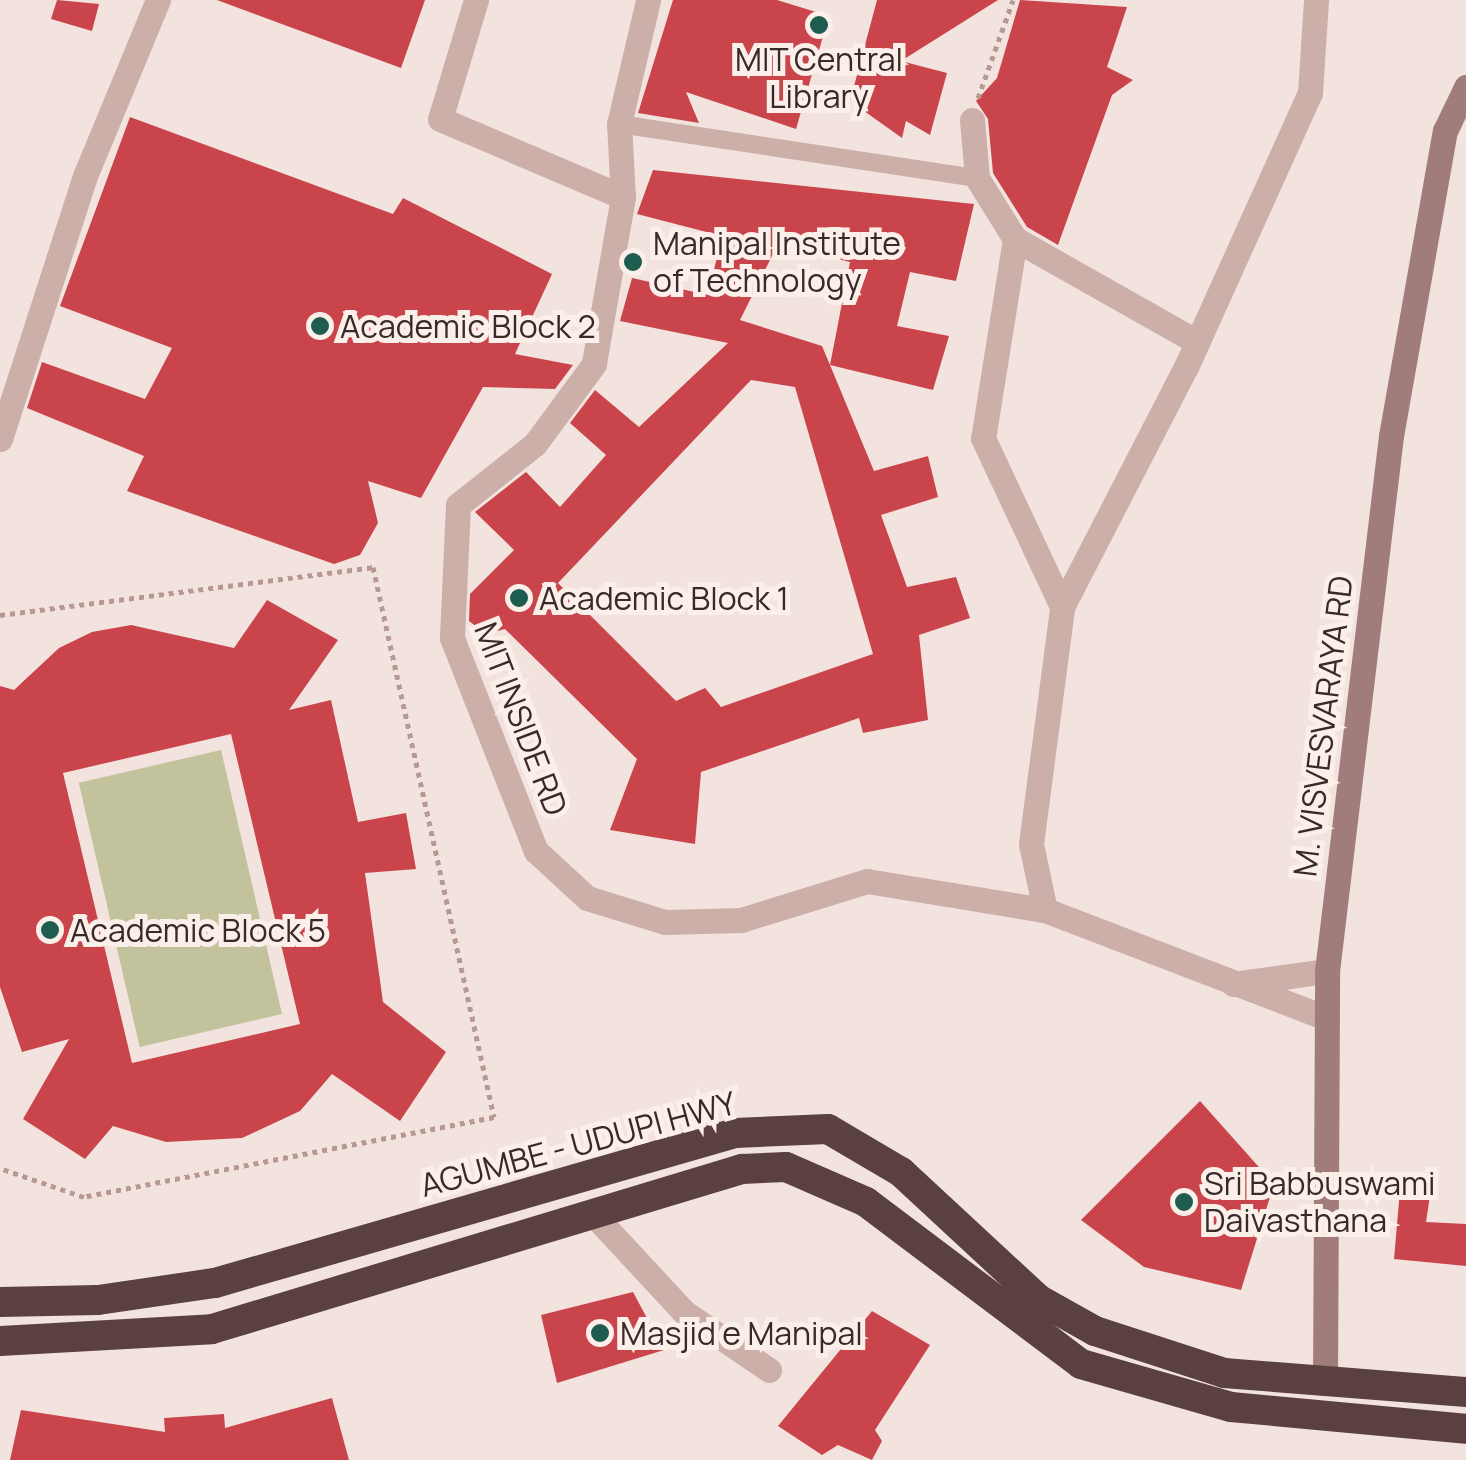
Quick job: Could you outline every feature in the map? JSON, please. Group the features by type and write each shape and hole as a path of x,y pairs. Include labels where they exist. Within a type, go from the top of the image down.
{"highway":[{"name":"AGUMBE - UDUPI HWY","path":"0,1302 98,1300 216,1283 735,1133 828,1128 901,1172 1038,1298 1095,1331 1224,1374 1466,1392"},
{"name":"AGUMBE - UDUPI HWY","path":"0,1342 212,1330 742,1169 786,1167 866,1202 1081,1364 1232,1407 1326,1420 1466,1429"},
{"path":"1326,1383 1326,1420"}],"street":[{"path":"0,438 85,176 158,0"},
{"path":"476,0 440,119 623,197"},
{"name":"MIT INSIDE RD","path":"648,0 619,124 623,197 594,364 535,444 458,504 452,638 536,851 588,898 666,922 741,920 867,882 1045,910 1228,985 1327,1018"},
{"path":"1045,910 1031,844 1062,607 1197,342 1310,92 1316,0"},
{"name":"M. VISVESVARAYA RD","path":"1326,1383 1327,971 1391,436 1445,130 1466,87"},
{"path":"972,120 977,178 1015,239 1197,342"},
{"path":"1015,239 983,438 1062,607"},
{"path":"1228,985 1327,971"},
{"path":"593,1214 684,1312 770,1370"}],"lane":[{"path":"619,124 977,178"}],"path":[{"path":"972,120 1013,0"},
{"path":"0,614 373,567 494,1118 84,1197 0,1168"}],"green space":[{"path":"221,750 282,1014 140,1047 79,783"}],"building":[{"path":"57,0 99,4 92,31 51,19"},
{"path":"217,0 425,0 401,68"},
{"path":"673,0 777,0 829,16 796,129 686,92 699,123 638,113"},
{"path":"877,0 998,0 901,61 947,73 930,135 906,121 902,138 850,101"},
{"path":"1020,0 1127,7 1107,67 1133,80 1112,95 1058,245 1027,227 993,173 988,119 976,101 997,78"},
{"name":"Academic Block 2","path":"130,117 393,214 403,198 552,274 515,354 573,365 555,389 483,387 421,498 368,481 378,523 360,555 334,564 127,491 144,456 27,408 42,362 145,399 172,348 60,306"},
{"name":"Academic Block 1","path":"653,170 974,204 956,281 910,272 897,326 949,336 933,390 830,365 874,471 928,456 938,497 881,515 907,587 956,577 970,618 919,635 928,720 863,733 859,718 701,772 695,844 610,830 637,759 505,629 486,634 469,621 470,594 514,550 475,512 526,472 560,507 606,455 570,423 595,390 639,427 728,343 620,321 632,278 708,295 722,236 637,214","holes":["778,244 850,262 830,365 822,346 740,320","751,380 795,387 873,654 721,707 705,688 676,701 558,583"]},
{"name":"Academic Block 5","path":"267,600 338,640 289,710 331,700 358,822 406,813 416,869 365,873 383,1002 446,1052 400,1121 332,1074 300,1111 242,1138 166,1142 113,1126 85,1159 23,1119 69,1039 22,1052 0,987 0,686 14,690 59,648 92,632 131,625 234,648","holes":["231,734 300,1024 132,1063 63,773"]},
{"name":"Sri Babbuswami Daivasthana","path":"1200,1101 1274,1184 1241,1290 1144,1267 1081,1220"},
{"path":"1431,1189 1426,1222 1466,1224 1466,1266 1394,1259 1400,1190"},
{"name":"Masjid e Manipal","path":"633,1292 664,1350 557,1383 541,1315"},
{"path":"872,1311 930,1345 875,1430 882,1441 872,1460 838,1445 822,1455 778,1426"},
{"path":"332,1398 349,1460 10,1460 21,1410 165,1432 164,1418 224,1414 225,1428"}],"place":[{"name":"MIT Central Library","path":"819,25"},
{"name":"Manipal Institute of Technology","path":"633,262"},
{"name":"Academic Block 2","path":"320,326"},
{"name":"Academic Block 1","path":"519,598"},
{"name":"Academic Block 5","path":"50,930"},
{"name":"Sri Babbuswami Daivasthana","path":"1184,1202"},
{"name":"Masjid e Manipal","path":"600,1333"}]}
